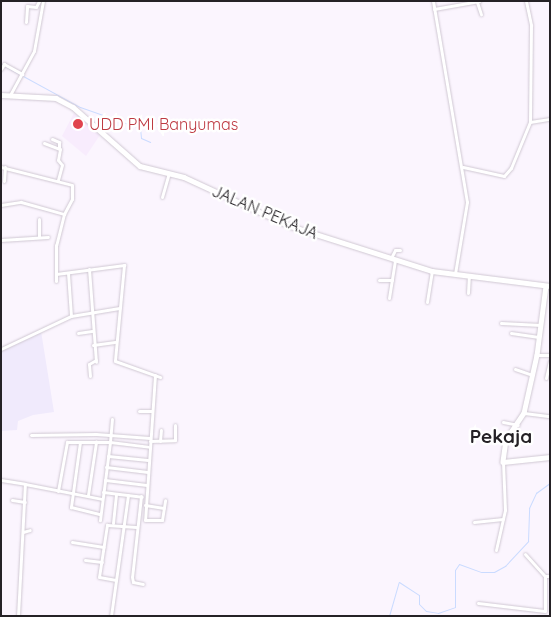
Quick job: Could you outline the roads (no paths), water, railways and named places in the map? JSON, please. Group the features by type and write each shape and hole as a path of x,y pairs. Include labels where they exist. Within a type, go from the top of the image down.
{"street":[{"path":"26,22 28,3 36,7 39,1"},
{"path":"10,95 22,75 36,44 43,1"},
{"path":"433,1 463,167 468,207 455,274"},
{"path":"463,167 504,176 511,168 530,122 531,28 526,1"},
{"path":"434,9 476,2 481,14"},
{"path":"2,66 22,75"},
{"name":"JALAN PEKAJA","path":"2,95 44,96 67,104 140,166 170,173 290,226 432,271 548,286"},
{"path":"530,122 550,119"},
{"path":"52,139 59,142 58,161 62,165 58,180"},
{"path":"44,143 59,148"},
{"path":"4,181 3,167 58,180 74,188 72,199 64,214 56,245 56,281"},
{"path":"162,197 170,173"},
{"path":"1,204 21,202 64,214"},
{"path":"39,219 39,236"},
{"path":"1,240 39,236 48,237"},
{"path":"389,298 394,250 400,250"},
{"path":"56,274 114,265 126,267 115,342 116,362 160,377"},
{"path":"89,269 93,345 96,361 89,364 90,376"},
{"path":"427,302 432,271"},
{"path":"68,273 71,316"},
{"path":"468,293 469,276"},
{"path":"379,280 392,280"},
{"path":"496,550 503,519 503,462 506,440 518,425 524,413 537,355 548,286"},
{"path":"1,349 71,316 119,308"},
{"path":"501,323 541,325"},
{"path":"78,333 92,331"},
{"path":"511,333 539,337"},
{"path":"93,345 115,342"},
{"path":"537,355 550,355"},
{"path":"546,378 550,360"},
{"path":"515,369 532,375"},
{"path":"143,584 132,580 139,528 136,527 137,519 147,485 148,447 155,374"},
{"path":"139,411 152,411"},
{"path":"524,413 550,416"},
{"path":"100,520 112,419"},
{"path":"503,422 518,425"},
{"path":"31,435 111,435 160,441 175,440 175,425"},
{"path":"160,441 161,430"},
{"path":"487,436 506,440"},
{"path":"80,442 72,509 100,514"},
{"path":"88,495 96,442"},
{"path":"58,491 66,443 110,442 148,447"},
{"path":"108,456 148,460"},
{"path":"503,462 550,457"},
{"path":"106,467 148,472"},
{"path":"1,480 102,498"},
{"path":"105,480 147,485"},
{"path":"18,616 25,484"},
{"path":"52,488 59,484"},
{"path":"103,492 143,497"},
{"path":"112,523 116,494"},
{"path":"111,616 128,495"},
{"path":"143,497 145,520"},
{"path":"12,500 25,502"},
{"path":"137,519 162,520 166,500"},
{"path":"145,505 164,508"},
{"path":"474,522 503,519"},
{"path":"116,580 99,577 107,525 112,523 136,527"},
{"path":"23,532 30,530"},
{"path":"72,542 104,546"},
{"path":"478,603 545,614 545,576 526,554"},
{"path":"85,560 102,562"},
{"path":"545,576 550,576"}],"waterway":[{"path":"1,64 80,107 140,128 141,138 150,142"},
{"path":"389,616 399,582 419,595 419,604 426,611 438,613 455,607 455,570 459,564 481,572 494,572 505,566 528,541 529,508 536,493 550,483"}],"place":[{"name":"UDD PMI Banyumas","path":"78,124"}],"district":[{"name":"Pekaja","path":"501,437"}]}
